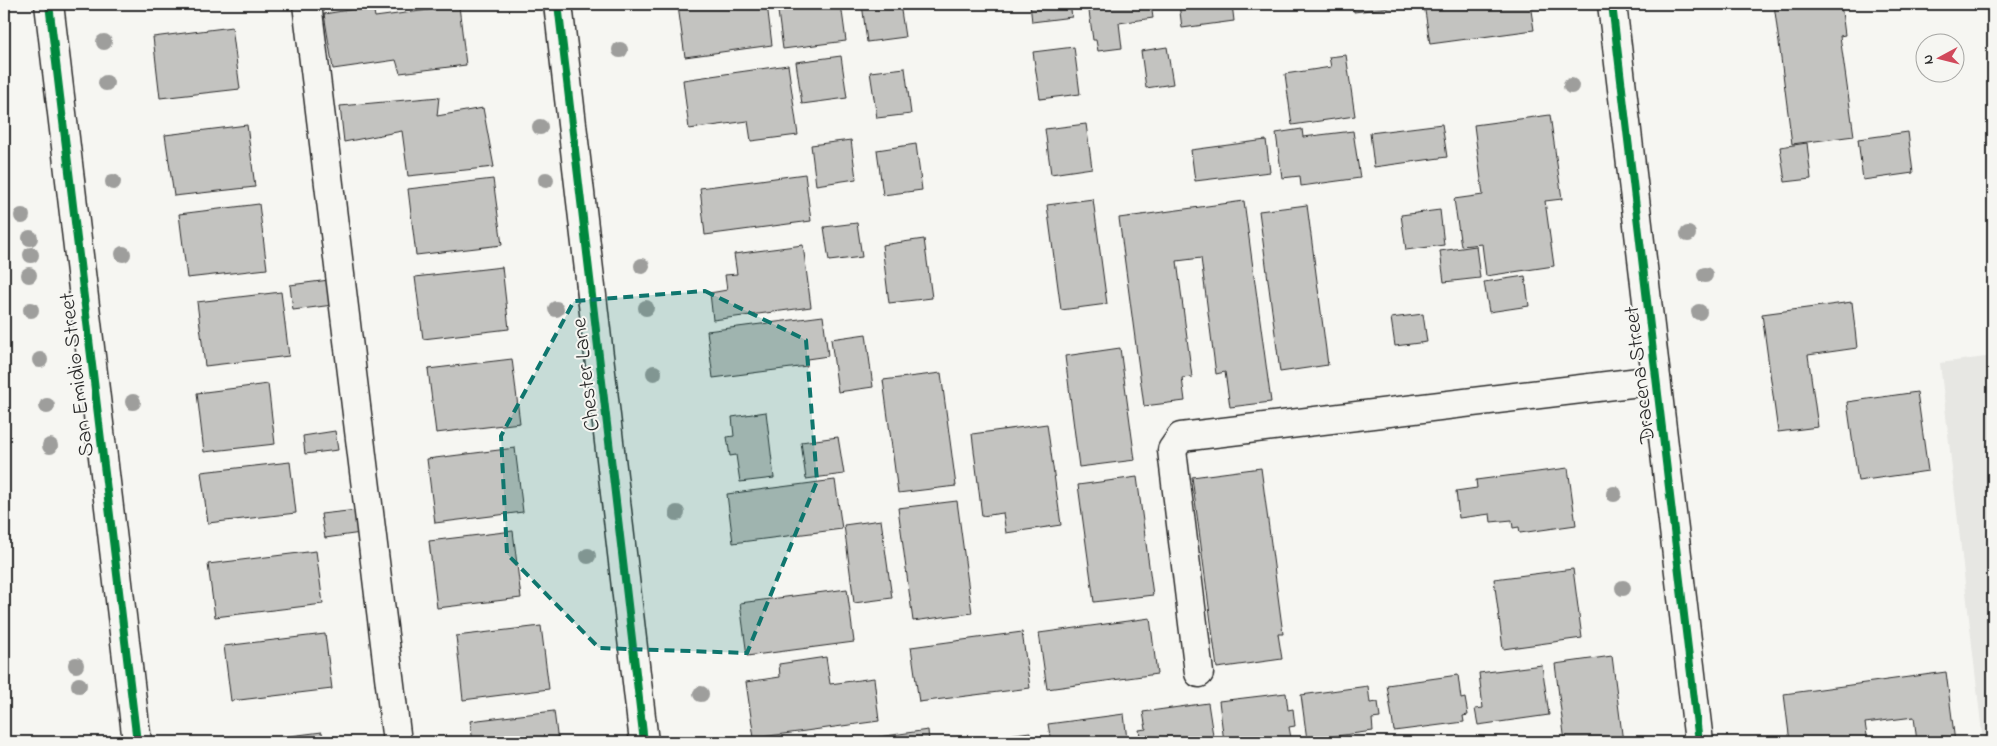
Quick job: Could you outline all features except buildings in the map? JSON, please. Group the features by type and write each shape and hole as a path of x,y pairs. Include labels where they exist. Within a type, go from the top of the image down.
{"street":[{"name":"San Emidio Street","path":"48,4 136,742"},
{"path":"307,4 397,742"},
{"name":"Chester Lane","path":"558,4 644,742"},
{"name":"Dracena Street","path":"1612,4 1699,742"},
{"path":"1199,673 1172,450 1181,437 1656,380"}],"highlighted area":[{"path":"705,291 806,340 817,481 747,653 599,648 507,554 501,436 574,301"}],"shaded area":[{"path":"1993,356 1993,742 1983,742 1940,363"}],"cycle path":[{"path":"49,4 137,742"},
{"path":"558,4 644,742"},
{"path":"1612,4 1699,742"}]}
